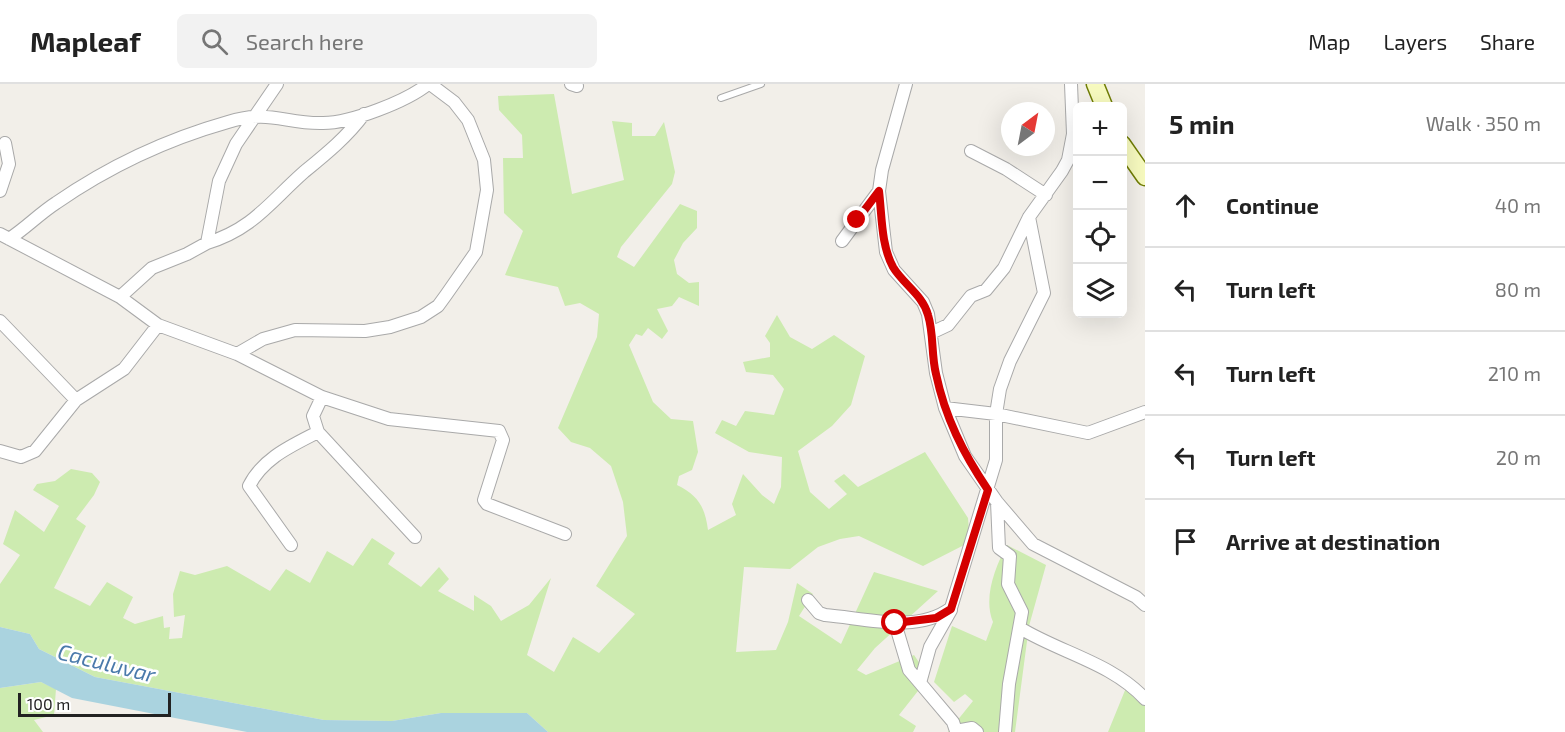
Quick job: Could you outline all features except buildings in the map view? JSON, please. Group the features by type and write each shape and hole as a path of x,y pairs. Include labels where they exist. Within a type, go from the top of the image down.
{"main road":[{"path":"1095,84 1102,102"},
{"path":"1127,151 1145,177"}],"street":[{"path":"207,243 219,181 236,144 277,84"},
{"path":"237,354 263,339 296,330 365,331 390,327 421,317 438,306 446,295 476,252 487,190 484,160 468,120 454,102 429,84 413,96 346,119 322,123 257,114 170,141 102,175 56,202 5,237 120,297 158,325 237,354 322,397 389,419 499,431 503,440 484,500 487,504 565,534"},
{"path":"906,84 882,170 879,191 886,252 894,270 923,303 928,314 936,374 945,408 965,456 997,502 1033,544 1044,552 1136,597 1145,604"},
{"path":"931,333 948,325 970,296 986,290 1004,268 1029,217 1068,160 1073,134 1071,84"},
{"path":"120,297 152,268 248,225 341,141 365,113"},
{"path":"0,191 9,164 5,143"},
{"path":"971,151 1006,169 1046,195"},
{"path":"842,241 879,191"},
{"path":"920,683 933,640 951,609 988,490 996,460 996,414 1000,389 1010,361 1044,293 1029,217"},
{"path":"0,321 76,400"},
{"path":"0,451 21,457 35,451 76,400 124,369 158,325"},
{"path":"322,397 313,416 318,432 415,537"},
{"path":"945,408 996,414 1088,433 1145,412"},
{"path":"291,544 249,486 256,472 276,454 318,432"},
{"path":"997,502 999,548 1010,556 1008,584 1022,608 1009,684 1005,732"},
{"path":"808,600 819,613 825,615 895,623 936,618 951,609"},
{"path":"895,623 909,670 952,722 956,731 972,728 977,732"},
{"path":"1020,628 1128,682 1145,699"}],"lane":[{"path":"721,98 761,84"}],"green space":[{"path":"554,94 572,194 624,180 612,121 632,123 632,136 655,136 664,122 675,172 672,184 621,247 617,257 634,267 680,204 697,211 697,228 683,243 674,260 677,274 689,283 699,282 699,306 679,297 672,306 657,309 668,331 662,339 648,328 642,336 636,334 629,345 653,402 671,419 693,421 698,452 692,470 679,476 677,485 690,493 699,503 705,515 708,530 736,515 732,504 743,474 762,495 774,504 781,487 782,457 749,452 715,433 722,420 736,426 745,411 774,415 784,389 773,375 746,372 743,362 770,357 770,343 765,336 777,315 790,337 812,349 834,335 865,356 851,405 832,426 798,451 810,492 829,509 847,494 834,481 844,474 858,487 925,452 968,518 970,542 923,566 859,536 840,539 818,547 790,569 744,567 736,652 776,650 788,622 797,583 813,594 799,616 841,644 874,572 938,591 875,648 857,670 866,675 914,655 929,677 899,715 916,726 913,732 548,732 527,713 441,713 392,721 324,720 95,677 39,649 30,634 0,627 0,584 20,555 3,544 15,510 44,532 59,506 33,490 37,484 55,481 71,469 92,473 100,482 94,495 76,519 86,526 54,588 90,606 107,582 133,597 123,618 135,624 163,616 164,628 170,627 169,639 182,638 185,615 174,617 173,594 180,571 195,575 227,566 270,591 286,569 310,583 327,551 353,566 372,538 395,553 388,564 421,587 439,567 449,579 438,591 474,611 474,595 491,606 501,621 529,605 551,578 527,655 554,672 573,637 599,653 635,614 596,586 627,536 623,502 611,466 590,448 571,442 558,428 597,337 599,314 580,303 565,306 558,287 505,275 523,231 504,213 503,158 523,158 522,135 499,110 498,96"},
{"path":"1007,545 1046,565 1029,626 1015,732 948,732 973,701 965,694 954,702 934,682 952,626 986,641 993,622 989,603 992,583"},
{"path":"41,682 56,689 54,715 34,720 43,732 0,732 0,688"},
{"path":"1128,683 1145,699 1145,732 1108,732"}],"water":[{"path":"0,627 30,634 39,649 95,677 324,720 392,721 441,713 527,713 548,732 247,732 72,698 41,682 0,688"}],"route":[{"path":"857,220 879,191 886,252 894,270 923,303 928,314 932,352 945,408 965,456 988,490 951,609 936,618 895,623"}],"water label":[{"name":"Caculuvar","path":"107,662"}]}
